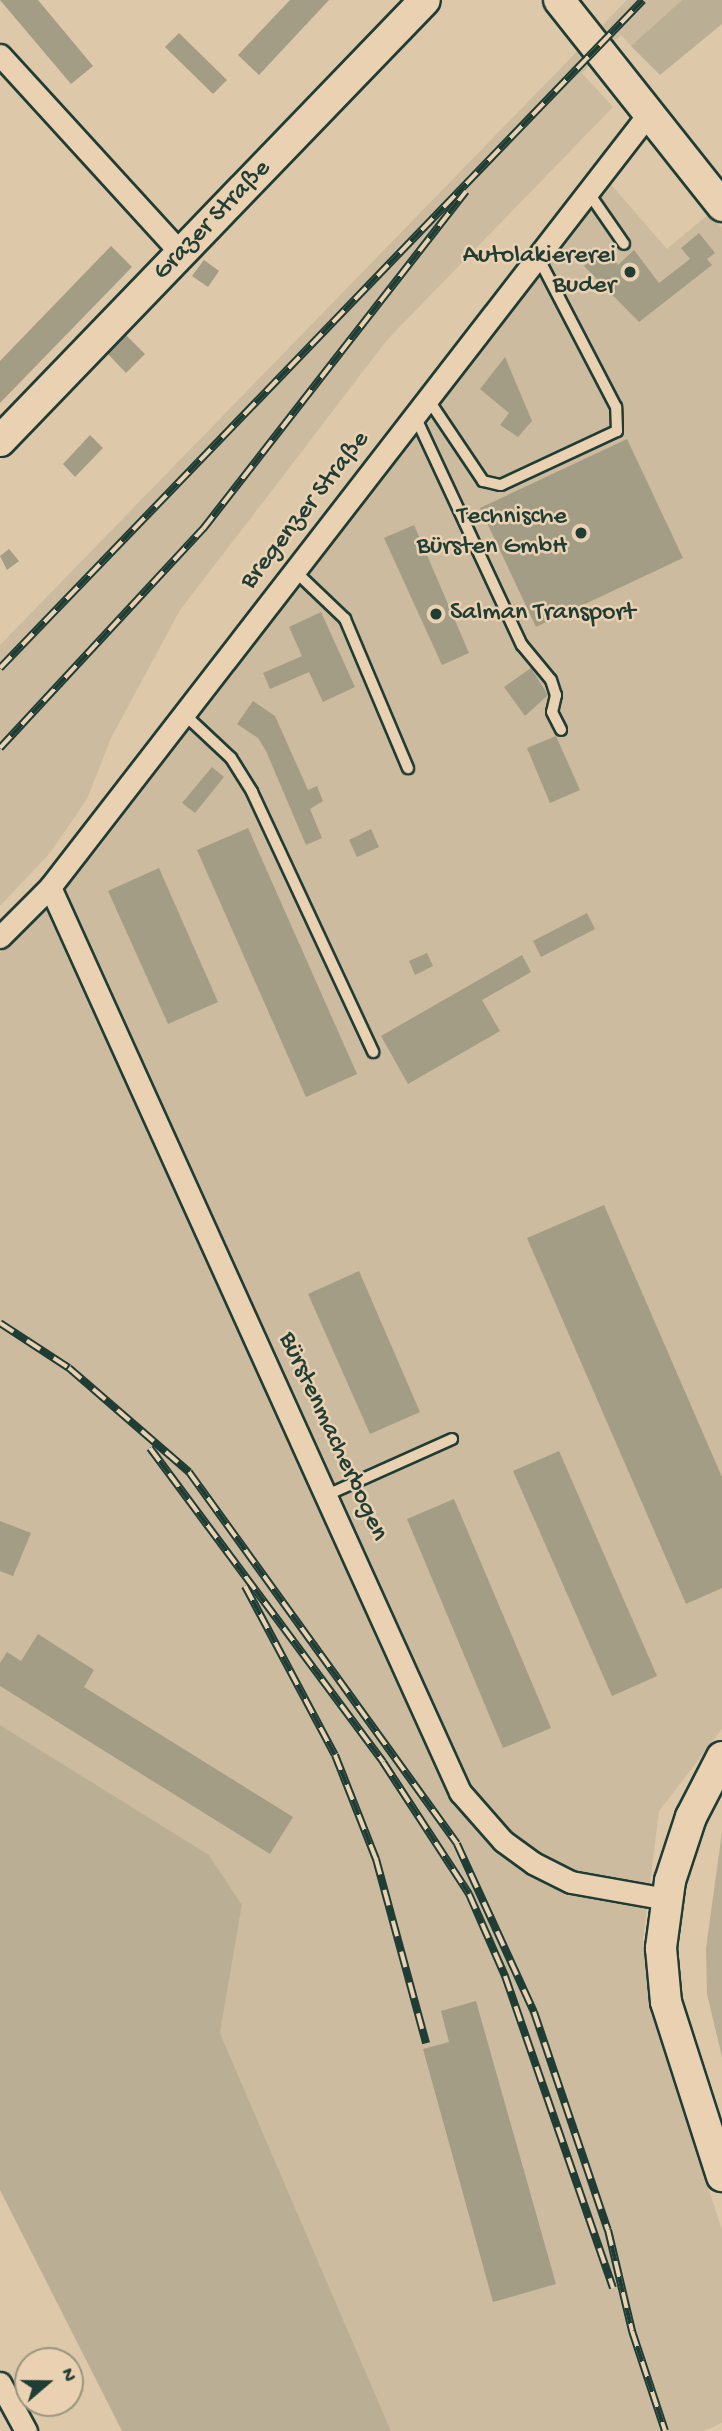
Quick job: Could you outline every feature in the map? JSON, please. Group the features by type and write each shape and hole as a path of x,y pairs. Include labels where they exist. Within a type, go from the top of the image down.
{"street":[{"name":"Grazer Straße","path":"0,442 425,0"},
{"path":"559,0 722,206"},
{"path":"0,55 182,254"},
{"name":"Bregenzer Straße","path":"0,937 50,887 649,113"},
{"name":"Bürstenmacherbogen","path":"50,887 460,1792 503,1842 533,1863 571,1882 666,1899"},
{"path":"722,1757 691,1816 666,1899 661,1948 666,2002 722,2176"},
{"path":"0,2383 26,2431"}],"lane":[{"path":"588,192 624,244"},
{"path":"428,398 483,481 501,485 617,431 616,408 538,257"},
{"path":"415,416 522,645 551,680 556,695 552,712 561,730"},
{"path":"295,570 345,619 408,768"},
{"path":"184,714 231,758 252,792 373,1052"},
{"path":"327,1495 452,1439"}],"shaded area":[{"path":"627,0 682,0 631,46 621,35 582,73 613,107 387,340 180,610 111,738 87,799 50,853 0,906 0,645"},
{"path":"682,0 722,0 722,24 660,75 631,46"},
{"path":"608,181 667,249 710,213 722,228 722,1729 659,1811 643,1939 651,2012 722,2230 722,2423 704,2431 391,2431 220,2033 242,1905 209,1855 0,1725 0,953 98,849"},
{"path":"0,1725 209,1855 242,1905 220,2033 391,2431 122,2431 84,2356 84,2347 79,2347 0,2190"},
{"path":"722,1832 722,2057 707,1994 706,1948"}],"building":[{"path":"0,0 38,0 93,66 71,84"},
{"path":"290,0 329,0 259,75 238,55"},
{"path":"179,33 227,80 213,94 165,47"},
{"path":"699,233 715,253 707,259 712,265 639,322 584,266 606,249 618,265 634,250 659,283 690,259 681,248"},
{"path":"111,246 132,267 0,403 0,361"},
{"path":"204,260 219,271 208,287 192,276"},
{"path":"126,335 145,354 126,373 108,354"},
{"path":"505,357 532,421 518,437 500,425 509,413 480,389"},
{"path":"90,435 103,448 75,477 63,464"},
{"name":"Technische Bürsten GmbH","path":"627,439 683,558 536,627 480,508"},
{"name":"Salman Transport","path":"414,525 469,653 442,665 384,538"},
{"path":"9,549 19,561 7,570 0,556"},
{"path":"321,612 355,687 323,702 309,672 270,689 263,673 302,656 289,627"},
{"path":"531,668 548,695 525,716 504,687"},
{"path":"253,701 275,716 308,790 317,786 323,801 310,809 322,838 306,845 266,751 258,738 237,724"},
{"path":"556,736 580,790 550,803 527,748"},
{"path":"212,767 224,777 195,813 182,803"},
{"path":"248,828 357,1074 306,1097 197,850"},
{"path":"371,829 379,847 357,857 349,840"},
{"path":"159,868 218,1002 168,1024 108,891"},
{"path":"587,913 595,929 541,957 533,941"},
{"path":"427,953 433,966 415,975 409,961"},
{"path":"522,955 531,972 482,1000 500,1031 408,1084 381,1036"},
{"path":"604,1205 722,1477 722,1588 686,1604 527,1238"},
{"path":"359,1271 420,1412 370,1434 308,1294"},
{"path":"559,1451 657,1676 612,1696 513,1471"},
{"path":"454,1499 551,1728 503,1748 407,1519"},
{"path":"0,1521 31,1533 13,1576 0,1571"},
{"path":"38,1634 94,1670 84,1687 293,1817 270,1854 0,1686 0,1663 7,1652 21,1661"},
{"path":"476,2001 556,2284 493,2302 423,2049 449,2042 441,2011"}],"railway":[{"path":"0,668 643,0"},
{"path":"0,748 203,529 466,191"},
{"path":"0,1323 69,1368 189,1472 457,1844 534,2012 608,2230 632,2331 665,2431"},
{"path":"150,1448 383,1762 469,1894 505,1976 613,2288"},
{"path":"245,1586 335,1755 376,1859 426,2043"}],"place":[{"name":"Autolakiererei Buder","path":"630,272"},
{"name":"Technische Bürsten GmbH","path":"581,533"},
{"name":"Salman Transport","path":"436,614"}]}
